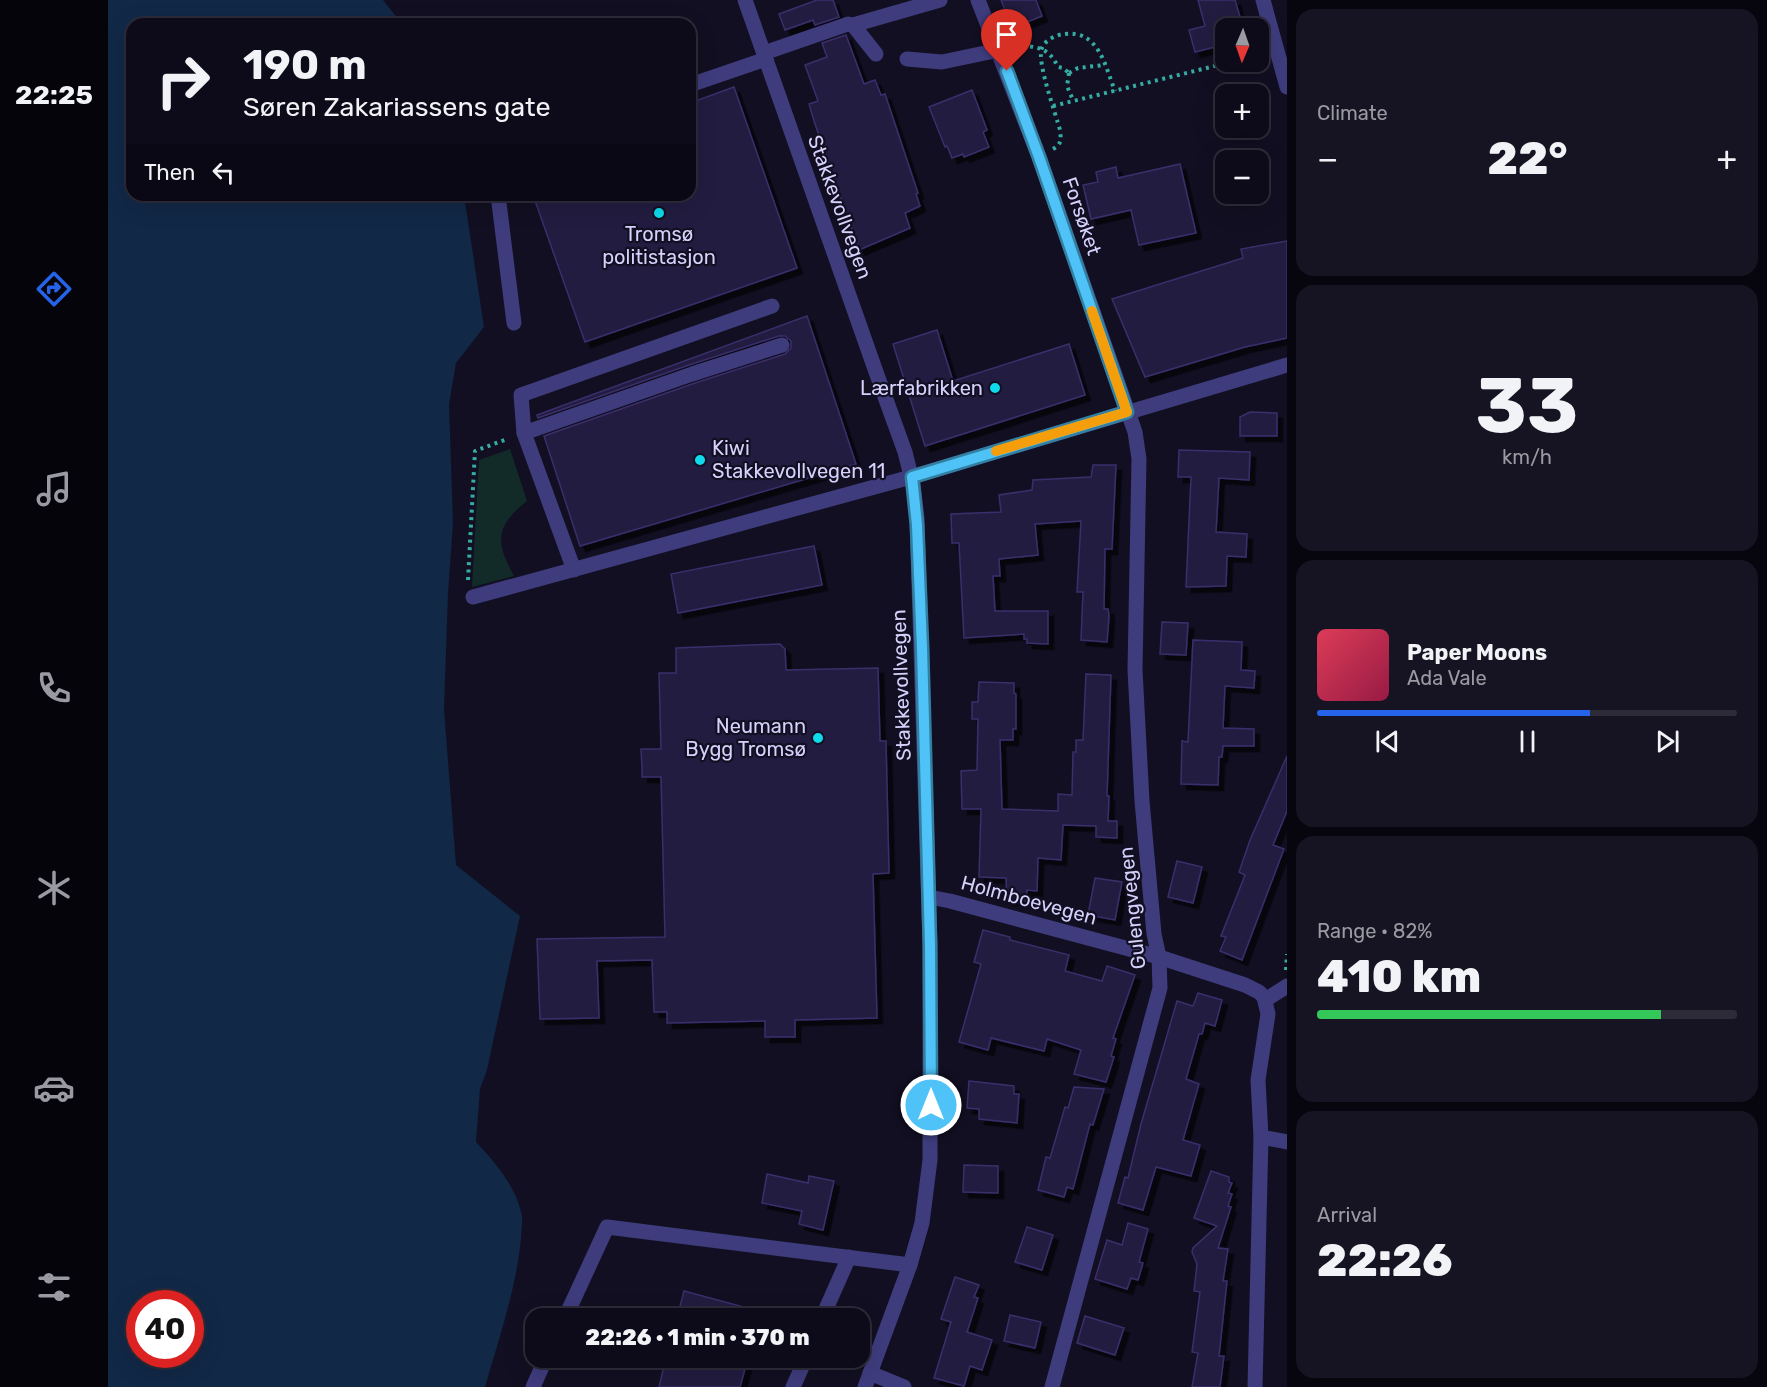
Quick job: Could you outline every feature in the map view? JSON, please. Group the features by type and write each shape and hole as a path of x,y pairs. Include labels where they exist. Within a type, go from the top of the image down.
{"street":[{"name":"Stakkevollvegen","path":"746,0 899,432 912,477 919,554 929,897 930,1160 922,1222 910,1264 867,1380"},
{"path":"696,83 848,24 854,25 940,0"},
{"name":"Forsøket","path":"978,0 1039,157 1127,412"},
{"path":"1263,0 1287,87"},
{"path":"854,25 876,54"},
{"path":"907,60 942,62 996,43"},
{"path":"499,201 514,323"},
{"path":"574,570 524,433 521,395 772,306"},
{"path":"524,433 782,345"},
{"path":"473,597 912,477 1287,365"},
{"name":"Gulengvegen","path":"1052,1387 1160,988 1137,722 1135,626 1139,459 1136,432 1127,412"},
{"name":"Holmboevegen","path":"929,897 1159,957 1245,985 1259,992 1265,1000"},
{"path":"1256,1387 1261,1137 1258,1080 1267,1023 1265,1000 1287,986"},
{"path":"1261,1137 1287,1142"},
{"path":"570,1308 607,1227 910,1264"},
{"path":"826,1308 849,1257"},
{"path":"533,1387 542,1368"},
{"path":"793,1387 802,1368"},
{"path":"867,1380 904,1387"}],"path":[{"path":"1039,157 1058,146 1062,140 1040,61 1041,48 1050,40 1060,34 1075,32 1085,35 1094,42 1115,91"},
{"path":"1019,45 1041,48 1053,57 1058,67 1069,73"},
{"path":"1069,73 1078,68 1104,65"},
{"path":"1053,105 1215,66"},
{"path":"1069,73 1067,86 1073,100"},
{"path":"473,597 467,596 475,451 524,433"}],"green space":[{"path":"510,449 527,501 509,519 501,535 501,544 514,576 472,587 479,460"}],"water":[{"path":"108,0 383,0 397,18 126,18 126,201 465,201 484,327 456,363 449,404 453,523 444,709 456,865 520,916 487,1070 480,1089 476,1142 504,1176 515,1195 522,1216 519,1258 485,1387 108,1387"}],"building":[{"path":"817,0 833,0 839,17 815,25 813,20 785,30 779,14"},
{"path":"1001,0 1036,0 1042,16 1012,28"},
{"path":"1198,0 1235,0 1240,18 1215,18 1215,47 1195,52 1189,30 1205,26"},
{"path":"846,35 864,84 875,80 881,95 885,94 918,193 916,194 920,206 905,213 910,228 859,250 809,104 818,101 805,65 827,57 822,43"},
{"name":"Tromsø politistasjon","path":"734,87 797,268 585,342 535,201 696,201 696,101"},
{"path":"972,90 987,130 983,132 989,147 964,157 963,154 952,158 947,146 945,147 929,107"},
{"path":"1180,164 1196,233 1139,245 1131,210 1091,219 1083,185 1098,182 1096,172 1116,167 1118,178"},
{"path":"1287,241 1287,338 1245,347 1145,377 1112,299 1243,258 1241,249"},
{"path":"807,316 856,464 580,546 544,436 785,354 791,348 791,341 785,336 779,336 538,418 537,415"},
{"name":"Lærfabrikken","path":"937,330 953,381 1069,344 1085,395 925,446 893,344"},
{"path":"1250,412 1277,413 1277,436 1240,436 1240,417"},
{"path":"1179,450 1250,452 1249,480 1219,478 1216,532 1247,534 1246,557 1227,556 1226,586 1186,587 1191,477 1178,477"},
{"path":"1093,465 1116,465 1112,549 1105,549 1104,609 1108,609 1109,616 1107,642 1081,640 1083,592 1077,592 1081,521 1035,524 1038,555 999,559 1000,576 993,576 995,611 1048,611 1048,644 1027,643 1024,634 964,638 959,543 952,543 951,514 1001,512 999,495 1032,490 1033,480 1091,477"},
{"path":"814,546 822,585 678,613 671,574"},
{"path":"1162,622 1188,623 1186,655 1160,654"},
{"path":"1193,640 1242,642 1241,670 1255,671 1254,688 1225,686 1223,728 1254,729 1254,746 1223,746 1222,757 1219,757 1218,785 1181,784 1182,741 1188,742"},
{"path":"780,644 785,649 786,670 878,668 880,741 886,741 889,873 873,874 877,1018 795,1020 795,1037 765,1037 765,1021 667,1023 667,1012 654,1012 652,960 597,961 599,1018 540,1019 537,939 665,937 661,777 642,777 641,749 661,749 659,673 676,673 676,648"},
{"path":"1086,674 1111,675 1107,796 1109,796 1108,821 1117,821 1117,838 1096,837 1096,826 1063,825 1061,860 1038,858 1037,891 1027,890 1026,901 1007,900 1006,878 979,877 981,809 962,809 961,771 977,770 978,719 972,719 972,702 978,702 979,682 1014,683 1016,729 1013,729 1013,740 1000,740 1002,809 1058,811 1058,794 1072,795 1073,752 1076,752 1076,740 1083,740"},
{"path":"1287,756 1287,811 1273,845 1284,849 1242,960 1220,951 1226,937 1221,936 1245,875 1239,872 1250,840"},
{"path":"1177,861 1202,867 1193,903 1168,897"},
{"path":"1095,878 1122,882 1115,920 1088,915"},
{"path":"983,930 1010,937 1010,940 1069,955 1065,971 1102,981 1107,966 1135,975 1113,1038 1116,1039 1111,1056 1114,1057 1106,1082 1074,1074 1081,1050 1047,1039 1044,1051 991,1038 988,1050 959,1042 981,964 974,962"},
{"path":"1198,993 1222,1000 1215,1026 1205,1023 1202,1034 1199,1034 1186,1079 1199,1084 1183,1140 1200,1145 1191,1176 1156,1167 1143,1210 1118,1203 1125,1177 1128,1178 1141,1124 1177,1001 1193,1006"},
{"path":"969,1081 1014,1086 1014,1094 1019,1094 1017,1123 979,1119 979,1109 967,1108"},
{"path":"1074,1087 1104,1089 1093,1125 1090,1124 1073,1189 1067,1187 1064,1197 1038,1190 1046,1157 1050,1158 1065,1107 1068,1108"},
{"path":"964,1165 998,1166 998,1193 963,1192"},
{"path":"1211,1171 1229,1177 1229,1182 1232,1183 1228,1193 1232,1194 1228,1206 1231,1207 1218,1248 1228,1249 1223,1281 1227,1281 1219,1356 1224,1356 1220,1387 1192,1387 1198,1353 1192,1352 1200,1292 1194,1291 1197,1264 1192,1252 1193,1248 1217,1226 1194,1218"},
{"path":"767,1174 808,1183 809,1176 834,1181 823,1230 799,1224 802,1211 762,1203"},
{"path":"1128,1223 1148,1229 1139,1262 1143,1263 1138,1280 1131,1278 1127,1289 1095,1279 1107,1240 1122,1245"},
{"path":"1027,1227 1053,1235 1042,1270 1015,1262"},
{"path":"955,1277 979,1285 974,1297 978,1298 967,1332 992,1340 982,1370 970,1366 964,1386 934,1378 951,1322 941,1319"},
{"path":"684,1291 747,1308 680,1308"},
{"path":"1010,1315 1041,1322 1035,1348 1004,1341"},
{"path":"1085,1316 1124,1328 1115,1355 1077,1343"},
{"path":"664,1368 745,1368 740,1387 659,1387"}],"slow traffic":[{"path":"996,451 1127,412 1092,311"}],"place":[{"name":"Tromsø politistasjon","path":"659,213"},
{"name":"Lærfabrikken","path":"995,388"},
{"name":"Kiwi Stakkevollvegen 11","path":"700,460"},
{"name":"Neumann Bygg Tromsø","path":"818,738"}],"route":[{"path":"931,1105 930,945 922,648 919,554 912,477 1127,412 1007,71"}]}
